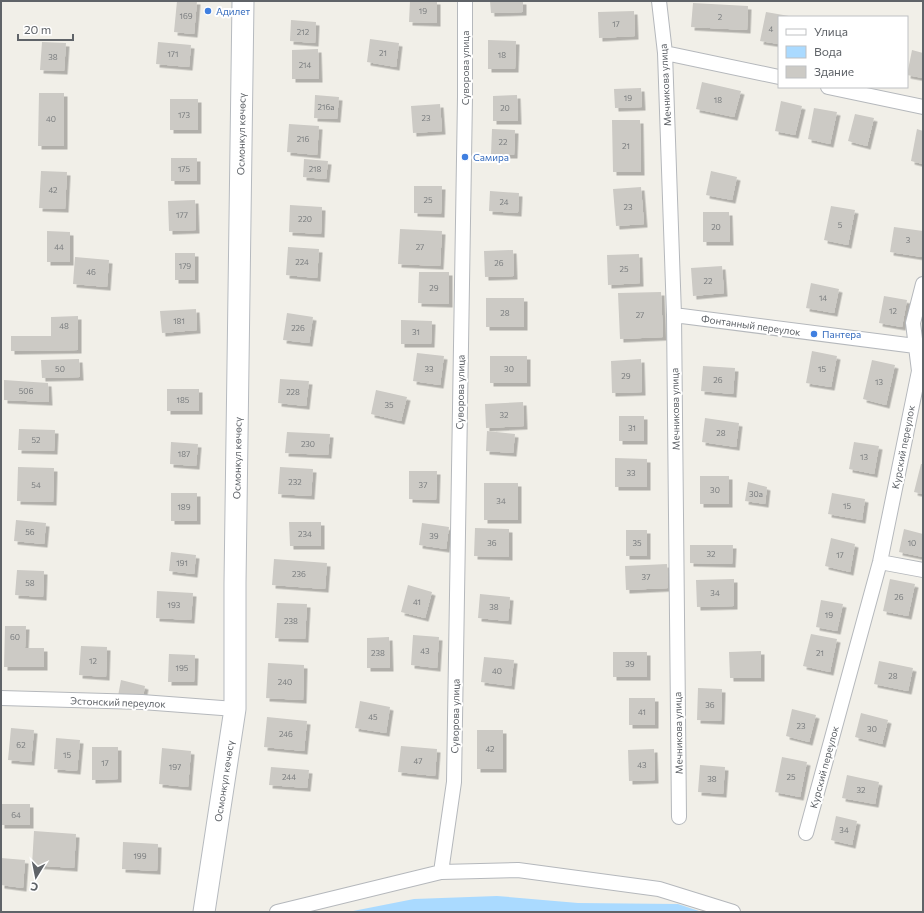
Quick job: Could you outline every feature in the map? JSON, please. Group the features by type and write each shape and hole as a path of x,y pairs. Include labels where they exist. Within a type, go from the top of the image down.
{"street":[{"name":"Осмонкул көчөсү","path":"204,912 235,709 235,583 243,1"},
{"name":"Суворова улица","path":"442,872 454,782 465,105 465,1"},
{"name":"Мечникова улица","path":"659,1 665,53 674,315 679,817"},
{"path":"665,53 778,77"},
{"path":"833,88 923,107"},
{"name":"Курский переулок","path":"806,833 880,562 919,370 919,347 913,323 923,284"},
{"name":"Фонтанный переулок","path":"674,315 919,347"},
{"path":"880,562 923,570"},
{"name":"Эстонский переулок","path":"1,698 142,702 235,709"},
{"path":"277,912 442,872 518,870 659,889 733,912"}],"water":[{"path":"497,896 578,903 678,904 702,912 348,912 414,899"}],"building":[{"path":"177,1 197,1 194,34 174,32"},
{"path":"410,1 437,1 437,23 409,22"},
{"path":"490,1 523,1 523,12 491,13"},
{"path":"693,3 748,6 747,30 691,27"},
{"path":"634,11 635,36 599,38 598,12"},
{"path":"766,12 789,16 778,16 778,44 760,41"},
{"path":"291,20 316,22 315,43 290,41"},
{"path":"370,39 399,43 396,67 367,62"},
{"path":"488,40 516,41 515,69 488,69"},
{"path":"42,42 66,43 64,71 40,70"},
{"path":"158,42 191,45 189,67 156,64"},
{"path":"318,49 319,79 292,79 292,50"},
{"path":"912,50 923,53 923,78 908,75"},
{"path":"702,82 741,91 734,117 696,109"},
{"path":"641,88 642,107 615,108 614,89"},
{"path":"39,93 64,93 64,146 38,146"},
{"path":"315,95 339,97 337,119 314,118"},
{"path":"517,95 518,121 493,121 493,96"},
{"path":"170,99 198,99 198,130 170,130"},
{"path":"781,101 802,106 795,135 775,131"},
{"path":"440,104 442,131 413,133 411,106"},
{"path":"814,108 837,112 830,144 808,139"},
{"path":"855,114 874,118 867,146 848,141"},
{"path":"612,120 640,120 641,172 613,172"},
{"path":"289,124 319,126 317,155 287,152"},
{"path":"492,129 515,130 514,155 491,155"},
{"path":"917,129 923,131 923,164 911,161"},
{"path":"171,158 197,158 197,181 171,181"},
{"path":"304,159 328,161 326,179 303,177"},
{"path":"41,171 67,172 65,209 39,208"},
{"path":"711,171 737,177 732,200 706,195"},
{"path":"414,186 442,186 441,214 414,213"},
{"path":"641,187 644,224 616,226 613,189"},
{"path":"490,191 519,193 518,213 489,211"},
{"path":"195,200 196,230 169,231 168,201"},
{"path":"290,205 322,207 321,234 289,232"},
{"path":"831,206 855,210 848,245 824,240"},
{"path":"703,212 729,212 730,242 703,242"},
{"path":"894,227 923,231 922,257 890,252"},
{"path":"400,229 442,231 440,266 398,264"},
{"path":"47,231 70,232 70,262 47,262"},
{"path":"288,247 319,249 317,278 286,275"},
{"path":"513,250 514,276 485,277 484,251"},
{"path":"175,253 195,253 195,280 175,280"},
{"path":"639,254 640,283 608,285 607,255"},
{"path":"75,257 109,260 107,287 73,284"},
{"path":"722,266 724,293 693,296 691,268"},
{"path":"419,272 449,272 449,304 418,303"},
{"path":"811,283 839,289 834,313 806,308"},
{"path":"661,292 663,337 620,339 618,293"},
{"path":"884,296 907,300 902,327 879,323"},
{"path":"486,298 524,298 524,327 486,327"},
{"path":"196,309 197,330 162,333 160,311"},
{"path":"287,313 313,317 309,343 283,340"},
{"path":"78,316 78,350 11,351 11,336 51,336 51,317"},
{"path":"401,320 432,321 431,344 401,344"},
{"path":"812,351 837,356 831,387 806,383"},
{"path":"417,353 444,356 440,385 413,381"},
{"path":"490,356 527,356 527,383 490,383"},
{"path":"79,359 80,377 42,378 41,360"},
{"path":"641,359 642,392 612,393 611,361"},
{"path":"872,360 895,365 886,405 863,399"},
{"path":"703,366 735,368 733,394 701,391"},
{"path":"280,379 309,381 306,406 278,403"},
{"path":"4,380 48,383 49,402 4,400"},
{"path":"167,389 199,389 199,411 167,411"},
{"path":"376,390 407,397 401,421 371,414"},
{"path":"523,402 524,426 486,428 485,404"},
{"path":"619,416 644,416 644,441 619,441"},
{"path":"705,418 739,423 736,447 702,442"},
{"path":"19,429 55,430 54,451 18,450"},
{"path":"487,431 515,434 513,453 486,451"},
{"path":"287,432 330,434 328,455 285,453"},
{"path":"171,442 198,444 196,466 170,464"},
{"path":"854,442 879,446 874,474 849,469"},
{"path":"615,458 647,459 647,487 615,487"},
{"path":"921,464 923,464 923,494 914,492"},
{"path":"18,467 54,468 53,502 17,501"},
{"path":"280,467 313,469 311,496 278,494"},
{"path":"409,471 437,471 436,500 409,499"},
{"path":"700,476 729,476 729,504 700,504"},
{"path":"748,482 767,487 765,504 745,501"},
{"path":"484,483 518,483 518,520 484,520"},
{"path":"171,493 197,493 197,521 171,521"},
{"path":"832,493 865,499 862,520 828,514"},
{"path":"16,520 46,523 44,544 14,541"},
{"path":"289,522 321,522 321,546 290,546"},
{"path":"422,523 449,527 446,549 419,545"},
{"path":"475,528 509,529 509,557 474,556"},
{"path":"904,529 923,534 923,557 899,552"},
{"path":"626,530 647,530 647,556 626,556"},
{"path":"831,538 855,544 850,572 825,566"},
{"path":"690,545 733,545 732,564 690,563"},
{"path":"171,552 196,555 194,574 169,571"},
{"path":"274,559 327,563 325,589 272,585"},
{"path":"667,564 668,588 626,590 625,566"},
{"path":"17,570 44,571 43,597 15,595"},
{"path":"734,579 734,606 697,607 696,580"},
{"path":"890,579 915,584 908,616 883,611"},
{"path":"408,585 432,592 425,618 401,612"},
{"path":"157,591 193,593 191,620 156,618"},
{"path":"480,594 510,597 508,621 478,618"},
{"path":"821,600 843,604 837,631 816,627"},
{"path":"277,603 307,604 305,639 275,638"},
{"path":"5,626 26,626 25,648 44,648 44,667 4,667"},
{"path":"811,634 837,639 830,672 803,666"},
{"path":"413,635 439,637 437,668 411,665"},
{"path":"389,637 390,668 367,668 367,638"},
{"path":"81,646 107,647 106,677 79,675"},
{"path":"761,651 761,678 730,678 729,652"},
{"path":"613,652 647,652 647,677 613,677"},
{"path":"169,654 195,655 194,682 168,682"},
{"path":"484,657 514,660 511,686 481,682"},
{"path":"879,661 913,668 908,691 874,684"},
{"path":"268,663 304,665 303,700 266,698"},
{"path":"121,680 145,686 142,702 118,696"},
{"path":"698,688 722,689 721,721 697,720"},
{"path":"629,698 655,698 655,725 629,725"},
{"path":"360,701 390,707 386,733 355,728"},
{"path":"792,709 816,715 809,742 786,736"},
{"path":"861,713 888,720 882,744 855,737"},
{"path":"267,717 307,721 304,751 264,747"},
{"path":"11,728 34,730 31,762 8,760"},
{"path":"477,730 503,730 503,769 477,769"},
{"path":"56,738 80,740 77,771 54,769"},
{"path":"401,746 437,749 435,776 398,772"},
{"path":"92,747 118,747 118,779 92,780"},
{"path":"162,748 191,751 188,787 159,784"},
{"path":"654,749 655,780 629,781 628,750"},
{"path":"782,757 807,762 800,797 775,792"},
{"path":"700,765 725,767 723,794 698,792"},
{"path":"271,767 309,770 307,788 269,785"},
{"path":"847,775 879,782 875,804 842,798"},
{"path":"1,804 30,804 30,825 1,825"},
{"path":"836,816 857,821 852,845 831,840"},
{"path":"34,831 76,834 74,868 32,865"},
{"path":"123,842 158,844 157,871 122,869"},
{"path":"1,858 25,860 23,888 1,885"}],"place":[{"name":"Адилет","path":"208,11"},
{"name":"Самира","path":"465,157"},
{"name":"Пантера","path":"814,334"}]}
